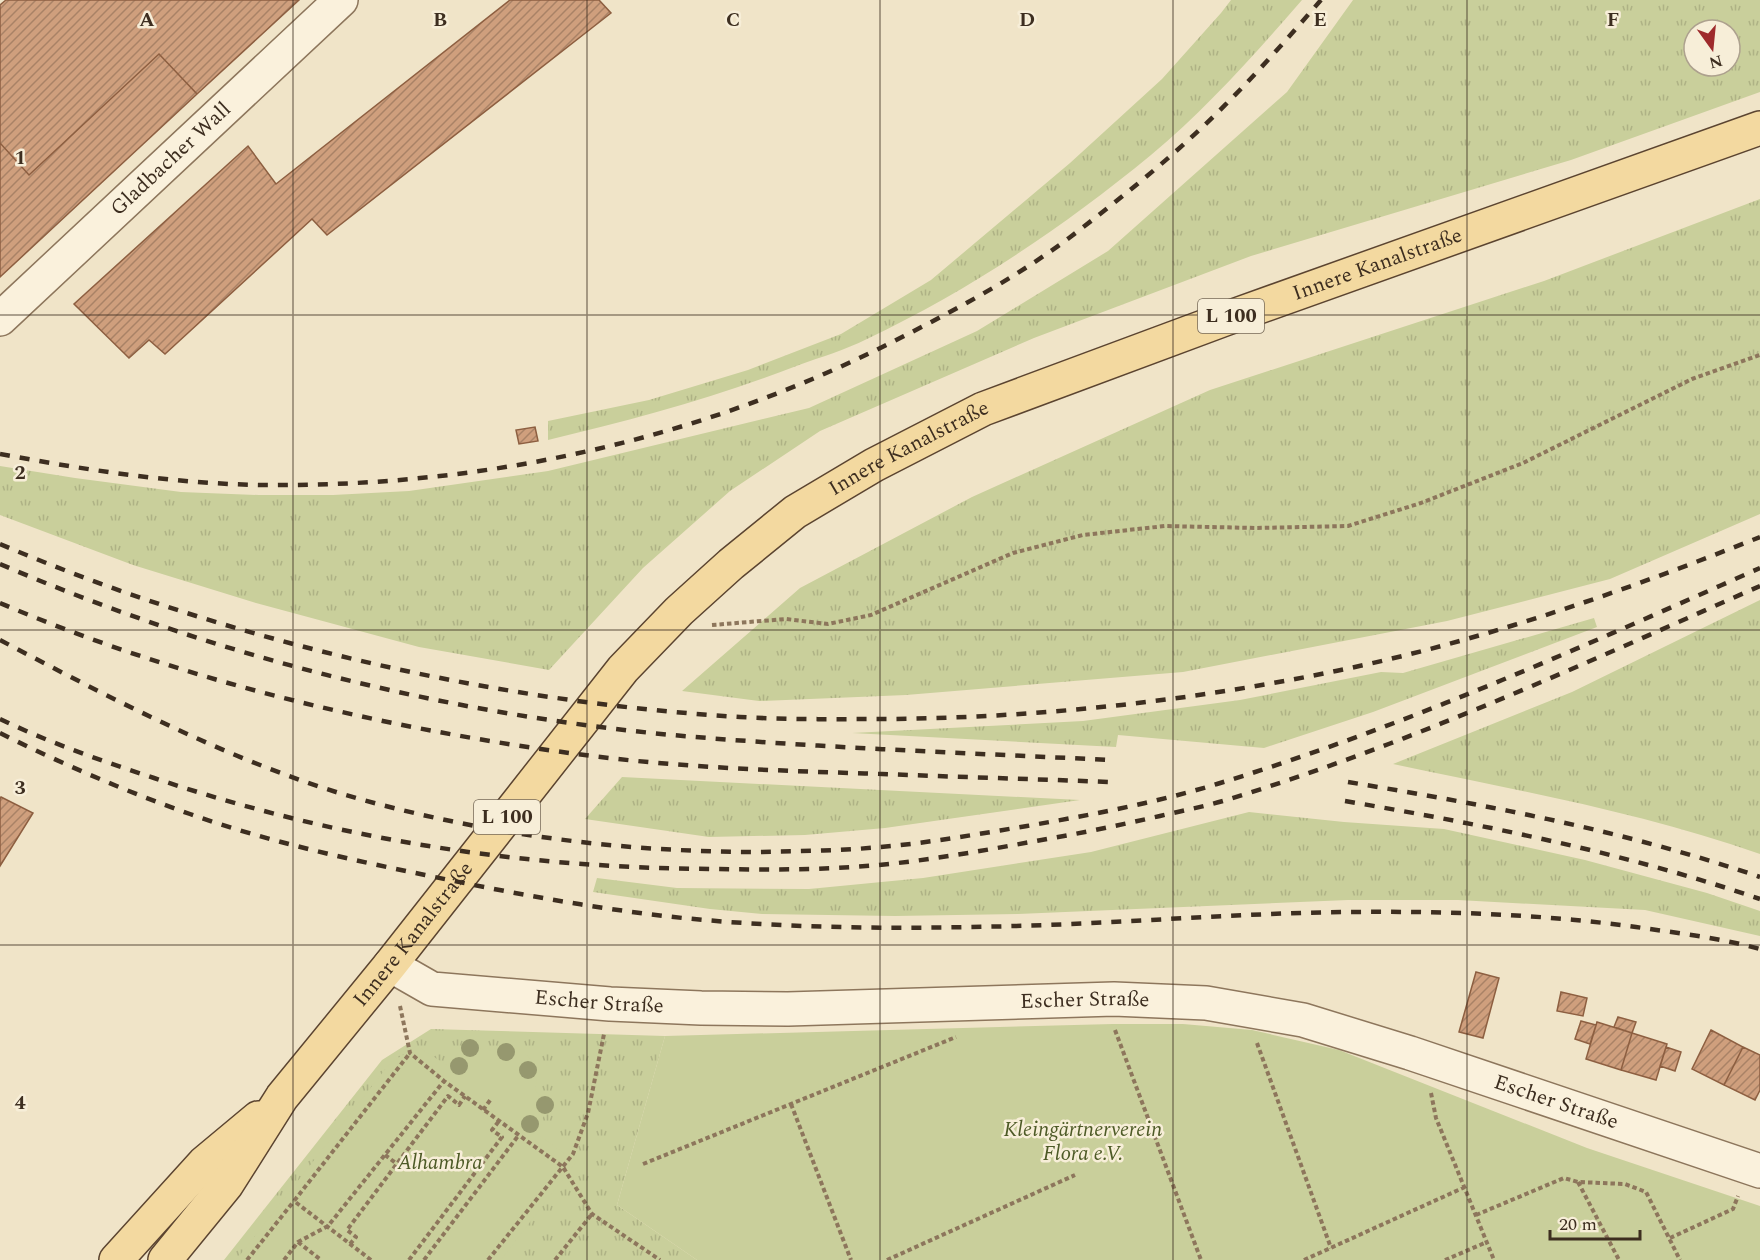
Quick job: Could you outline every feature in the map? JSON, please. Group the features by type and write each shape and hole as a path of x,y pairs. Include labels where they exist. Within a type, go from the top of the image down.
{"main road":[{"name":"Innere Kanalstraße","path":"165,1260 227,1184 282,1097 623,669 731,564 795,512 874,465 983,409 1225,319 1760,128"},
{"name":"Innere Kanalstraße","path":"116,1260 204,1163 282,1097"}],"street":[{"name":"Gladbacher Wall","path":"0,319 341,0"},
{"name":"Escher Straße","path":"390,964 432,989 610,1004 788,1009 1114,999 1206,1003 1303,1020 1755,1169"}],"path":[{"path":"661,630 786,619 828,624 871,615 1013,553 1083,535 1166,526 1256,528 1348,526 1421,502 1523,463 1692,379 1760,355"},
{"path":"390,964 410,1053 444,1081 562,1167 592,1214 660,1260"},
{"path":"1114,999 1113,1024 1201,1260"},
{"path":"488,1260 573,1154 588,1113 610,1004"},
{"path":"643,1164 962,1034 959,1004"},
{"path":"1256,1011 1252,1030 1330,1248"},
{"path":"247,1260 410,1053"},
{"path":"1439,1063 1431,1093 1436,1118 1494,1260"},
{"path":"284,1260 298,1242 328,1226 444,1081"},
{"path":"351,1244 356,1237 347,1230 448,1096 459,1105 465,1096"},
{"path":"483,1110 491,1099"},
{"path":"791,1104 851,1260"},
{"path":"409,1260 502,1137 492,1130 499,1121"},
{"path":"424,1260 518,1136"},
{"path":"385,1155 397,1164"},
{"path":"1670,1238 1733,1209 1755,1169"},
{"path":"887,1260 1075,1175"},
{"path":"1476,1215 1564,1178 1578,1182 1625,1184 1646,1192 1680,1260"},
{"path":"1578,1182 1619,1260"},
{"path":"1304,1260 1465,1187"},
{"path":"294,1201 371,1260"},
{"path":"453,1202 462,1209"},
{"path":"555,1260 592,1214"},
{"path":"298,1242 321,1260"},
{"path":"1445,1260 1486,1242"}],"green space":[{"path":"1231,0 1302,0 1230,80 1151,155 1084,208 1014,256 942,300 850,347 706,398 548,440 548,421 649,400 748,370 841,334 931,280 1070,163 1162,79"},
{"path":"1353,0 1760,0 1760,92 1571,160 1251,256 1034,338 820,431 730,491 643,568 549,670 419,647 256,603 133,565 0,515 0,466 181,492 259,495 333,495 409,491 548,471 809,408 977,331 1108,251 1287,92"},
{"path":"1760,199 1760,514 1610,579 1447,621 1183,672 906,695 759,701 682,691 800,588 972,497 1210,390 1544,281"},
{"path":"1760,600 1760,854 1624,814 1393,764 1572,692"},
{"path":"1594,618 1597,627 1373,712 1264,748 1118,735 1116,747 852,733 1083,721 1240,700 1381,672 1403,673"},
{"path":"622,777 1080,800 885,828 805,835 709,837 585,819"},
{"path":"1249,812 1444,829 1585,860 1707,893 1760,911 1760,936 1645,910 1458,900 1348,900 1018,914 895,916 762,914 593,892 597,878 677,888 809,889 923,878 1091,852"},
{"name":"Kleingärtnerverein Flora e.V.","path":"1183,1024 1252,1030 1339,1050 1587,1148 1760,1206 1760,1260 697,1260 617,1205 665,1036"},
{"name":"Alhambra","path":"431,1029 665,1036 617,1205 697,1260 224,1260 382,1060"},
{"name":"Alhambra","path":"469,1039 486,1052 507,1047 525,1053 535,1069 535,1091 553,1104 533,1131 576,1162 501,1260 236,1260 390,1063 417,1046 448,1066"}],"building":[{"path":"6,0 299,0 197,94 159,54 29,175 0,143 0,5"},
{"path":"510,0 599,0 611,13 327,235 312,219 165,354 149,340 129,358 74,304 248,146 276,184"},
{"path":"159,54 197,94 0,277 0,143 29,175"},
{"path":"535,427 538,441 519,444 516,430"},
{"path":"1,797 33,813 0,866 0,799"},
{"path":"1476,972 1499,978 1483,1038 1459,1032"},
{"path":"1561,992 1587,998 1583,1016 1557,1011"},
{"path":"1618,1017 1636,1022 1632,1033 1614,1027"},
{"path":"1581,1021 1596,1025 1590,1044 1575,1039"},
{"path":"1597,1022 1632,1033 1621,1070 1586,1059"},
{"path":"1711,1030 1743,1047 1724,1085 1692,1069"},
{"path":"1632,1033 1667,1044 1656,1080 1621,1070"},
{"path":"1666,1047 1681,1052 1675,1071 1660,1066"},
{"path":"1743,1047 1760,1055 1760,1090 1755,1100 1724,1085"}],"railway":[{"path":"0,454 98,471 197,482 264,485 348,483 431,477 512,466 593,450 673,429 752,403 829,372 904,336 989,290 1050,252 1163,163 1199,131 1257,72 1321,0"},
{"path":"0,544 87,579 177,610 362,661 457,681 552,697 646,709 759,718 894,719 1005,715 1116,706 1226,691 1336,671 1498,630 1604,596 1760,537"},
{"path":"0,564 82,597 249,654 421,697 508,713 683,736 897,750 1110,760"},
{"path":"0,640 130,707 219,748 310,784 406,811 505,831 606,845 708,851 835,850 917,843 1027,826 1146,803 1217,784 1356,737 1492,684 1760,568"},
{"path":"0,719 96,758 223,800 361,834 431,846 500,856 642,867 780,869 867,866 951,856 1066,836 1223,801 1292,779 1428,729 1561,674 1760,586"},
{"path":"0,603 143,657 217,680 365,717 516,745 592,756 700,766 1109,782"},
{"path":"0,733 142,796 219,824 277,841 366,863 489,888 650,914 724,922 891,928 1058,925 1307,913 1457,913 1529,916 1636,927 1698,936 1760,949"},
{"path":"1348,782 1556,821 1659,846 1760,877"},
{"path":"1345,801 1503,830 1607,854 1760,899"}]}
